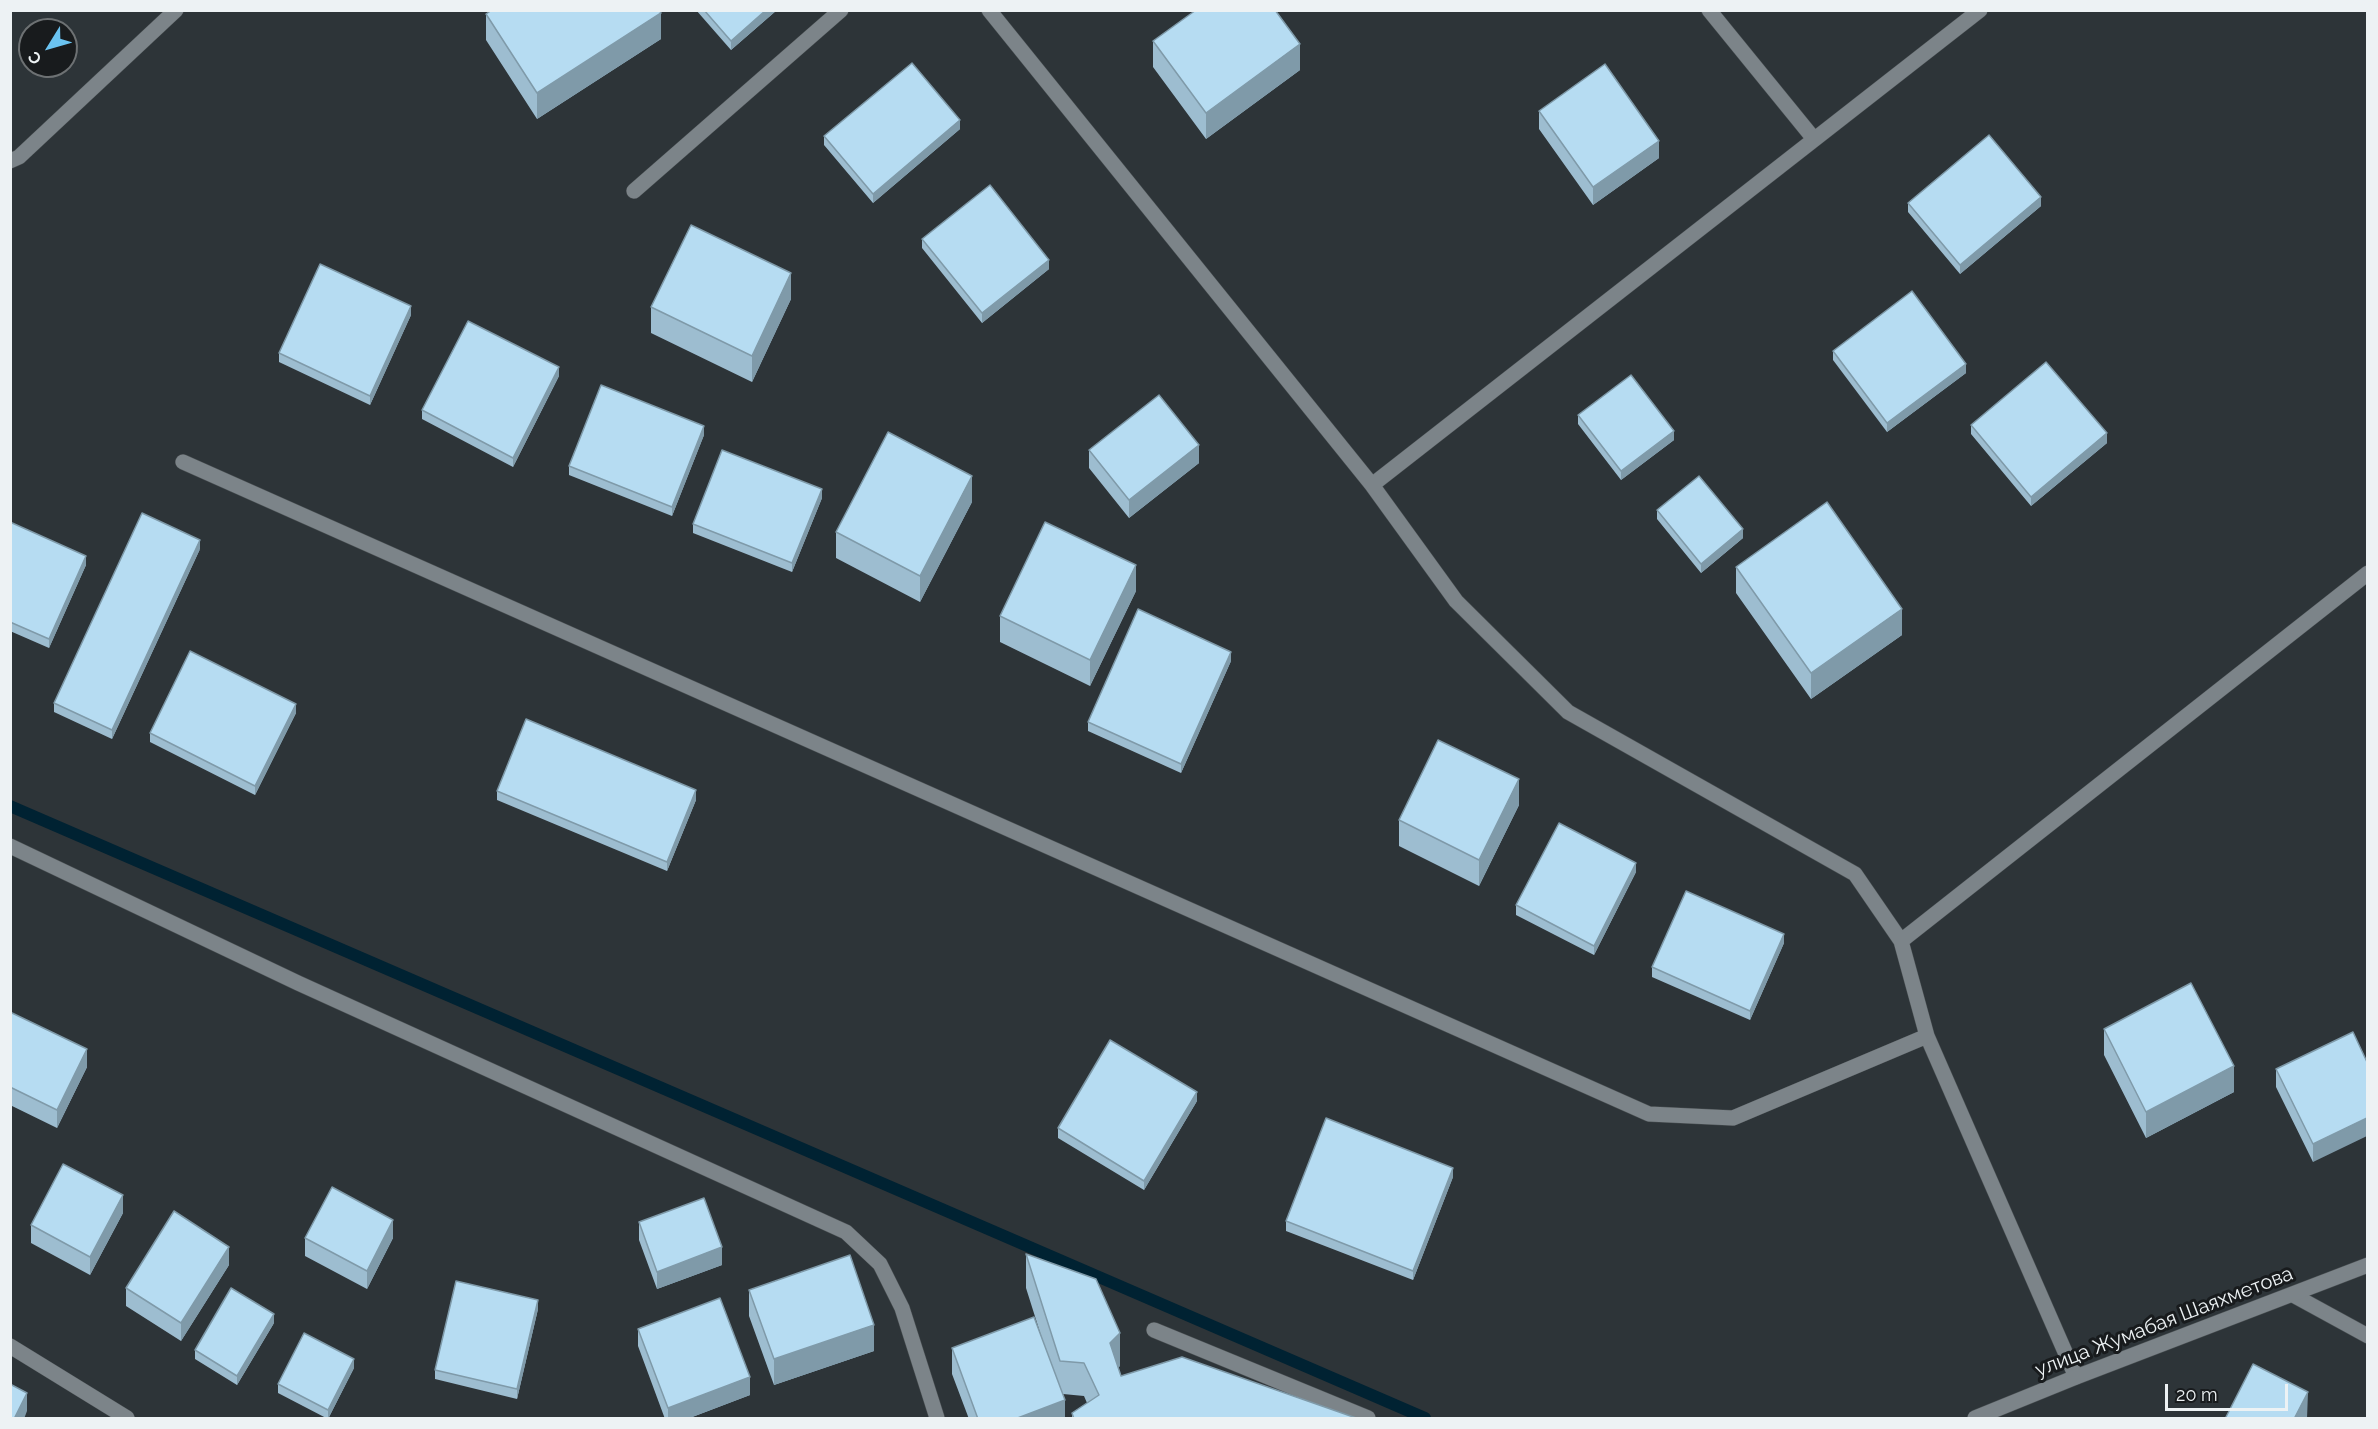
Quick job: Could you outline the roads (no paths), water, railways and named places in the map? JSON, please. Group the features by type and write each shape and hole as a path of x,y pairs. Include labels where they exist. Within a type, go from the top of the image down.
{"street":[{"path":"10,161 19,157 176,10"},
{"path":"634,191 841,10"},
{"path":"990,10 1372,486 1456,601 1568,712 1855,874 1902,941 1927,1036 2076,1377"},
{"path":"1709,10 1814,139"},
{"path":"1372,486 1980,10"},
{"path":"183,462 1649,1114 1733,1118 1927,1036"},
{"path":"1902,941 2367,573"},
{"path":"10,846 308,988 846,1232 880,1264 902,1308 937,1419"},
{"name":"улица Жумабая Шаяхметова","path":"1975,1419 2076,1377 2367,1265"},
{"path":"2293,1295 2367,1336"},
{"path":"1154,1330 1368,1419"},
{"path":"10,1346 127,1419"}],"waterway":[{"path":"10,806 1425,1418"}]}
